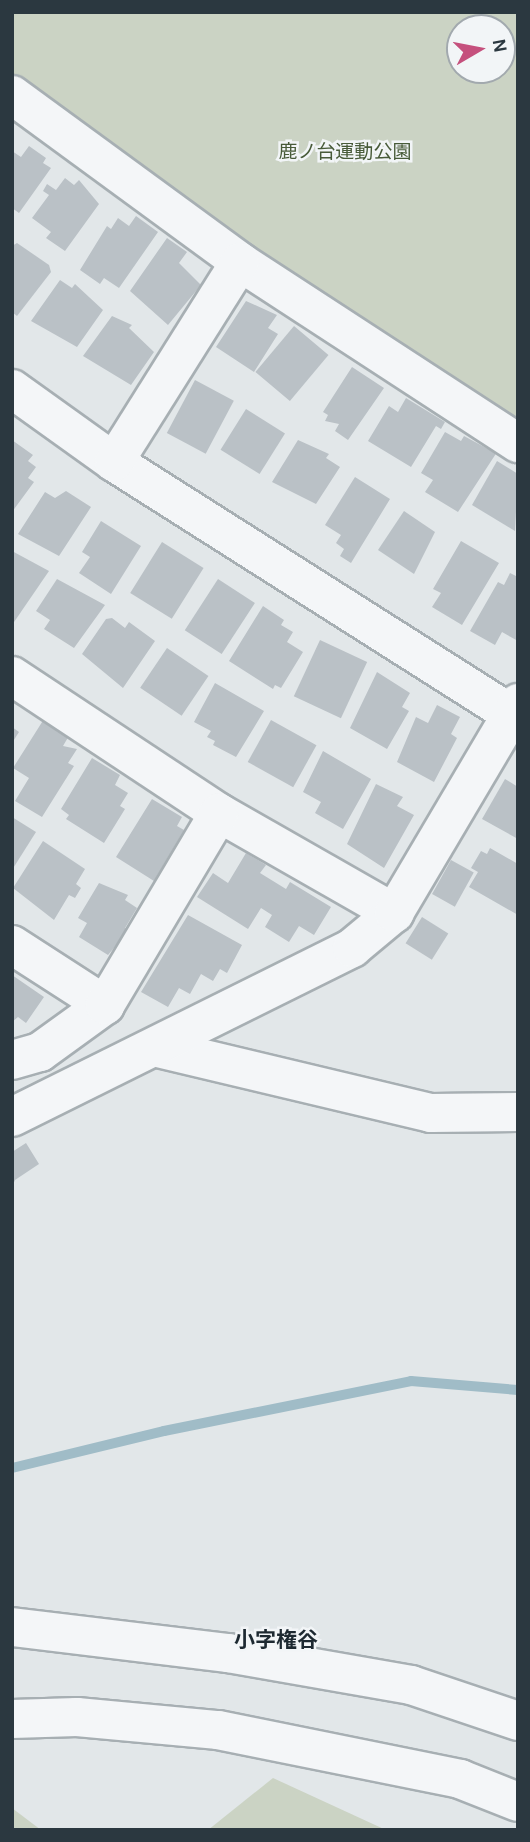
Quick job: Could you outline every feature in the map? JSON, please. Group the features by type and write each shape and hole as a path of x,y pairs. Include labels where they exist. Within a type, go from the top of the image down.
{"street":[{"path":"12,95 240,262 518,443"},
{"path":"114,462 240,262"},
{"path":"12,389 114,462 516,712 394,913 352,948 158,1048 12,1117"},
{"path":"12,676 219,813 394,913"},
{"path":"12,1060 40,1052 105,1005 219,813"},
{"path":"12,945 105,1005"},
{"path":"158,1048 431,1113 518,1112"},
{"path":"12,1627 228,1653 411,1685 518,1721"},
{"path":"12,1719 78,1717 218,1730 460,1779 518,1802"}],"green space":[{"name":"鹿ノ台運動公園","path":"12,12 518,12 518,425 250,259 12,83"},
{"path":"273,1778 386,1830 208,1830"},
{"path":"12,1808 41,1830 12,1830"}],"building":[{"path":"29,146 46,158 43,163 51,168 19,213 12,208 12,151 21,157"},
{"path":"65,178 74,185 79,180 99,204 65,251 46,238 51,232 32,218 49,195 43,191 47,184 56,190"},
{"path":"136,216 158,232 119,288 104,278 100,284 80,270 107,226 111,229 118,218 129,226"},
{"path":"167,238 187,252 179,263 201,285 168,325 130,291"},
{"path":"17,243 49,265 51,272 17,316 12,312 12,246"},
{"path":"60,280 72,288 75,284 103,310 77,347 31,321"},
{"path":"246,301 277,315 268,328 278,334 254,372 216,347"},
{"path":"112,316 132,325 129,328 154,352 131,385 83,356"},
{"path":"294,326 328,355 290,401 255,372"},
{"path":"352,367 384,388 348,440 335,431 339,424 325,421 328,415 323,412"},
{"path":"195,380 234,401 206,454 167,433"},
{"path":"406,398 445,422 441,429 436,426 411,467 368,441 389,406 398,412"},
{"path":"246,409 285,433 260,474 221,450"},
{"path":"445,432 461,441 464,436 488,449 491,444 499,449 458,512 425,492 433,480 421,473"},
{"path":"12,440 33,455 28,461 36,467 28,478 34,482 12,512"},
{"path":"298,440 329,454 326,458 340,467 316,504 272,482"},
{"path":"497,461 518,474 515,531 472,505"},
{"path":"355,477 390,499 351,563 340,556 344,549 336,543 341,535 325,525"},
{"path":"66,491 91,507 59,556 18,534 45,492 55,498"},
{"path":"404,511 435,532 414,574 378,550"},
{"path":"101,521 141,546 111,594 79,573 90,557 82,552"},
{"path":"461,541 499,563 462,625 432,607 441,593 433,589"},
{"path":"162,542 204,568 172,619 130,593"},
{"path":"12,551 49,571 12,625"},
{"path":"510,573 518,577 518,641 502,632 495,645 470,631 498,582 504,585"},
{"path":"57,579 105,605 74,648 44,629 50,620 36,611"},
{"path":"218,579 255,603 222,654 185,630"},
{"path":"263,606 284,620 281,625 293,632 287,642 303,652 281,688 275,685 273,689 229,661"},
{"path":"112,618 125,628 129,622 155,641 123,688 82,654 106,619"},
{"path":"320,640 367,662 341,718 294,696"},
{"path":"167,648 208,676 182,716 140,688"},
{"path":"377,672 410,693 402,707 409,711 387,749 350,728"},
{"path":"215,683 264,711 236,757 213,745 215,741 207,737 211,731 194,722"},
{"path":"437,705 460,717 451,734 457,738 434,782 397,762 416,717 428,723"},
{"path":"44,719 70,734 63,746 77,749 68,763 74,766 42,817 15,801 29,778 13,768"},
{"path":"271,720 316,745 293,787 248,762"},
{"path":"12,727 19,732 12,743"},
{"path":"323,751 371,779 343,829 315,813 321,802 303,792"},
{"path":"92,758 120,775 115,785 128,793 120,806 125,809 104,843 66,819 69,815 61,809"},
{"path":"505,779 518,787 518,839 482,819"},
{"path":"376,784 403,797 397,806 414,815 384,868 347,844"},
{"path":"152,799 182,817 177,826 184,830 154,881 116,857"},
{"path":"12,817 36,832 12,870"},
{"path":"43,841 85,869 76,884 81,888 75,898 69,895 54,920 13,888"},
{"path":"490,848 518,864 518,915 469,887 478,872 471,868 481,851 487,854"},
{"path":"246,853 266,865 260,873 286,889 290,882 331,907 314,935 299,926 289,942 265,927 272,915 261,908 248,929 197,897 213,873 228,883"},
{"path":"451,860 474,873 455,907 432,894"},
{"path":"99,883 128,895 125,900 137,908 125,928 129,930 108,955 79,937 87,923 78,918"},
{"path":"188,915 242,945 227,973 220,969 213,981 201,974 190,994 179,988 168,1007 141,992"},
{"path":"422,917 448,933 432,960 406,943"},
{"path":"12,975 44,997 26,1023 18,1017 12,1022"},
{"path":"26,1143 39,1164 15,1180 12,1187 12,1152"}],"waterway":[{"path":"12,1468 164,1431 411,1381 518,1390"}],"district":[{"name":"小字権谷","path":"276,1640"}]}
